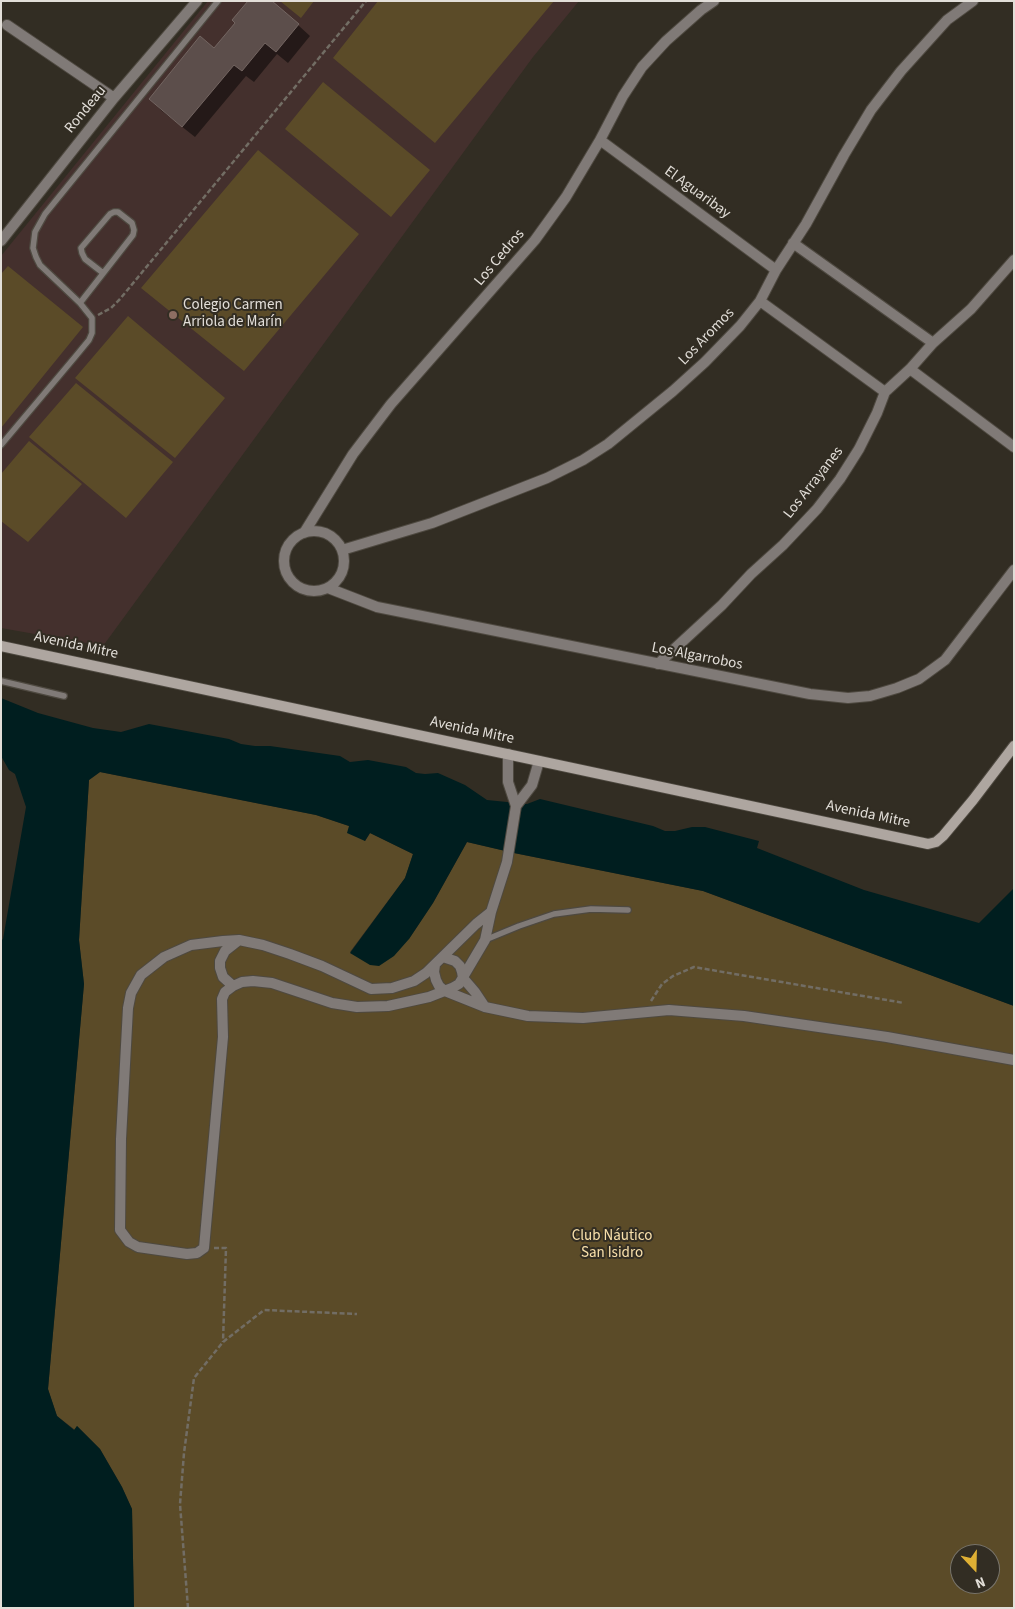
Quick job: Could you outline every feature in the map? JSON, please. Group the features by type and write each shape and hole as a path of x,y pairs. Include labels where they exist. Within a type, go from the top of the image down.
{"street":[{"name":"Rondeau","path":"1,240 114,98 197,1"},
{"name":"Los Cedros","path":"328,588 309,591 299,588 292,581 286,573 284,564 285,554 289,545 304,533 353,454 391,404 535,240 566,198 623,96 642,67 666,40 714,1"},
{"name":"Los Aromos","path":"342,550 432,523 503,497 547,478 583,460 608,444 673,391 722,344 760,302 776,270 806,224 871,110 901,71 947,20 973,1"},
{"path":"7,25 114,98"},
{"name":"El Aguaribay","path":"600,140 776,270"},
{"path":"793,243 932,343"},
{"name":"Los Arrayanes","path":"658,664 722,605 817,509 840,479 859,449 877,414 885,392 910,369 932,343 970,309 1014,260"},
{"path":"760,302 885,392"},
{"path":"910,369 1014,447"},
{"path":"304,533 313,531 331,536 338,542 342,550 344,568 335,583 328,588"},
{"name":"Los Algarrobos","path":"328,588 377,607 810,694 848,698 870,696 897,688 919,679 945,660 1014,570"},
{"name":"Avenida Mitre","path":"1,646 928,844 936,842 943,836 1014,746"},
{"path":"491,912 476,924 435,965 414,981 392,988 371,989 322,966 290,954 263,945 239,940 192,945 164,957 141,975 131,992 128,1008 121,1139 120,1230 123,1236 129,1242 138,1246 187,1254 204,1248 223,1037 222,999 225,992 242,982 253,981 272,983 332,1004 357,1007 388,1006 428,998 458,984 463,978 485,940 491,912 507,862 516,808 508,782 508,754"},
{"path":"516,808 532,786 539,761"},
{"path":"233,986 224,977 220,968 220,961 225,951 239,940"},
{"path":"443,957 450,958 460,966 463,978 485,1007"},
{"path":"435,965 436,980 445,991 485,1007 528,1016 574,1018 669,1010 744,1016 887,1037 1014,1060"}],"lane":[{"path":"1,445 89,340 92,333 92,318 80,303 40,265 33,248 35,232 45,214 218,1"},
{"path":"80,303 133,235 132,223 118,212 110,214 81,248 86,259 103,273"},
{"path":"1,681 64,696"},
{"path":"485,940 554,914 591,909 628,910"}],"path":[{"path":"92,318 111,308 120,299 366,1"},
{"path":"647,1012 662,984 673,976 694,966 904,1003"},
{"path":"204,1248 226,1248 223,1342"},
{"path":"188,1608 180,1504 184,1453 194,1378 223,1342 264,1310 357,1314"}],"shaded area":[{"name":"Colegio Carmen Arriola de Marín","path":"208,1 579,1 533,57 103,646 1,628 1,256"}],"green space":[{"path":"280,1 314,1 301,18"},
{"path":"378,1 554,1 435,143 333,58"},
{"path":"323,82 430,170 391,217 285,129"},
{"path":"258,150 359,234 244,371 141,288"},
{"path":"8,266 83,327 1,428 1,274"},
{"path":"128,316 225,398 175,458 75,378"},
{"path":"76,383 173,462 126,518 29,437"},
{"path":"29,441 82,484 28,542 1,521 1,474"},
{"name":"Club Náutico San Isidro","path":"100,772 316,815 349,826 365,841 370,833 413,854 405,878 350,952 409,939 433,903 467,842 703,891 1014,1006 1014,1608 134,1608 132,1509 122,1487 100,1449 77,1426 75,1430 57,1416 48,1389 84,984 79,940 89,780"}],"water":[{"path":"1,698 38,713 93,728 121,732 149,724 229,739 241,744 270,746 340,756 350,762 368,760 406,767 416,773 438,773 465,785 487,800 527,804 540,799 653,826 665,831 705,827 759,841 757,848 864,890 979,923 1014,888 1014,1006 703,891 467,842 433,903 409,939 394,956 379,966 370,965 350,953 405,878 413,854 370,833 365,841 347,833 349,826 316,815 100,772 89,780 79,940 84,984 48,1389 57,1416 74,1430 77,1426 100,1449 122,1487 132,1509 134,1608 1,1608 1,941 3,939 26,807 15,774 9,770 1,756"}],"building":[{"path":"248,1 272,1 299,24 276,52 265,43 242,71 234,65 182,127 149,99 200,36 214,48 235,23 232,20"}],"place":[{"name":"Colegio Carmen Arriola de Marín","path":"173,315"}]}
